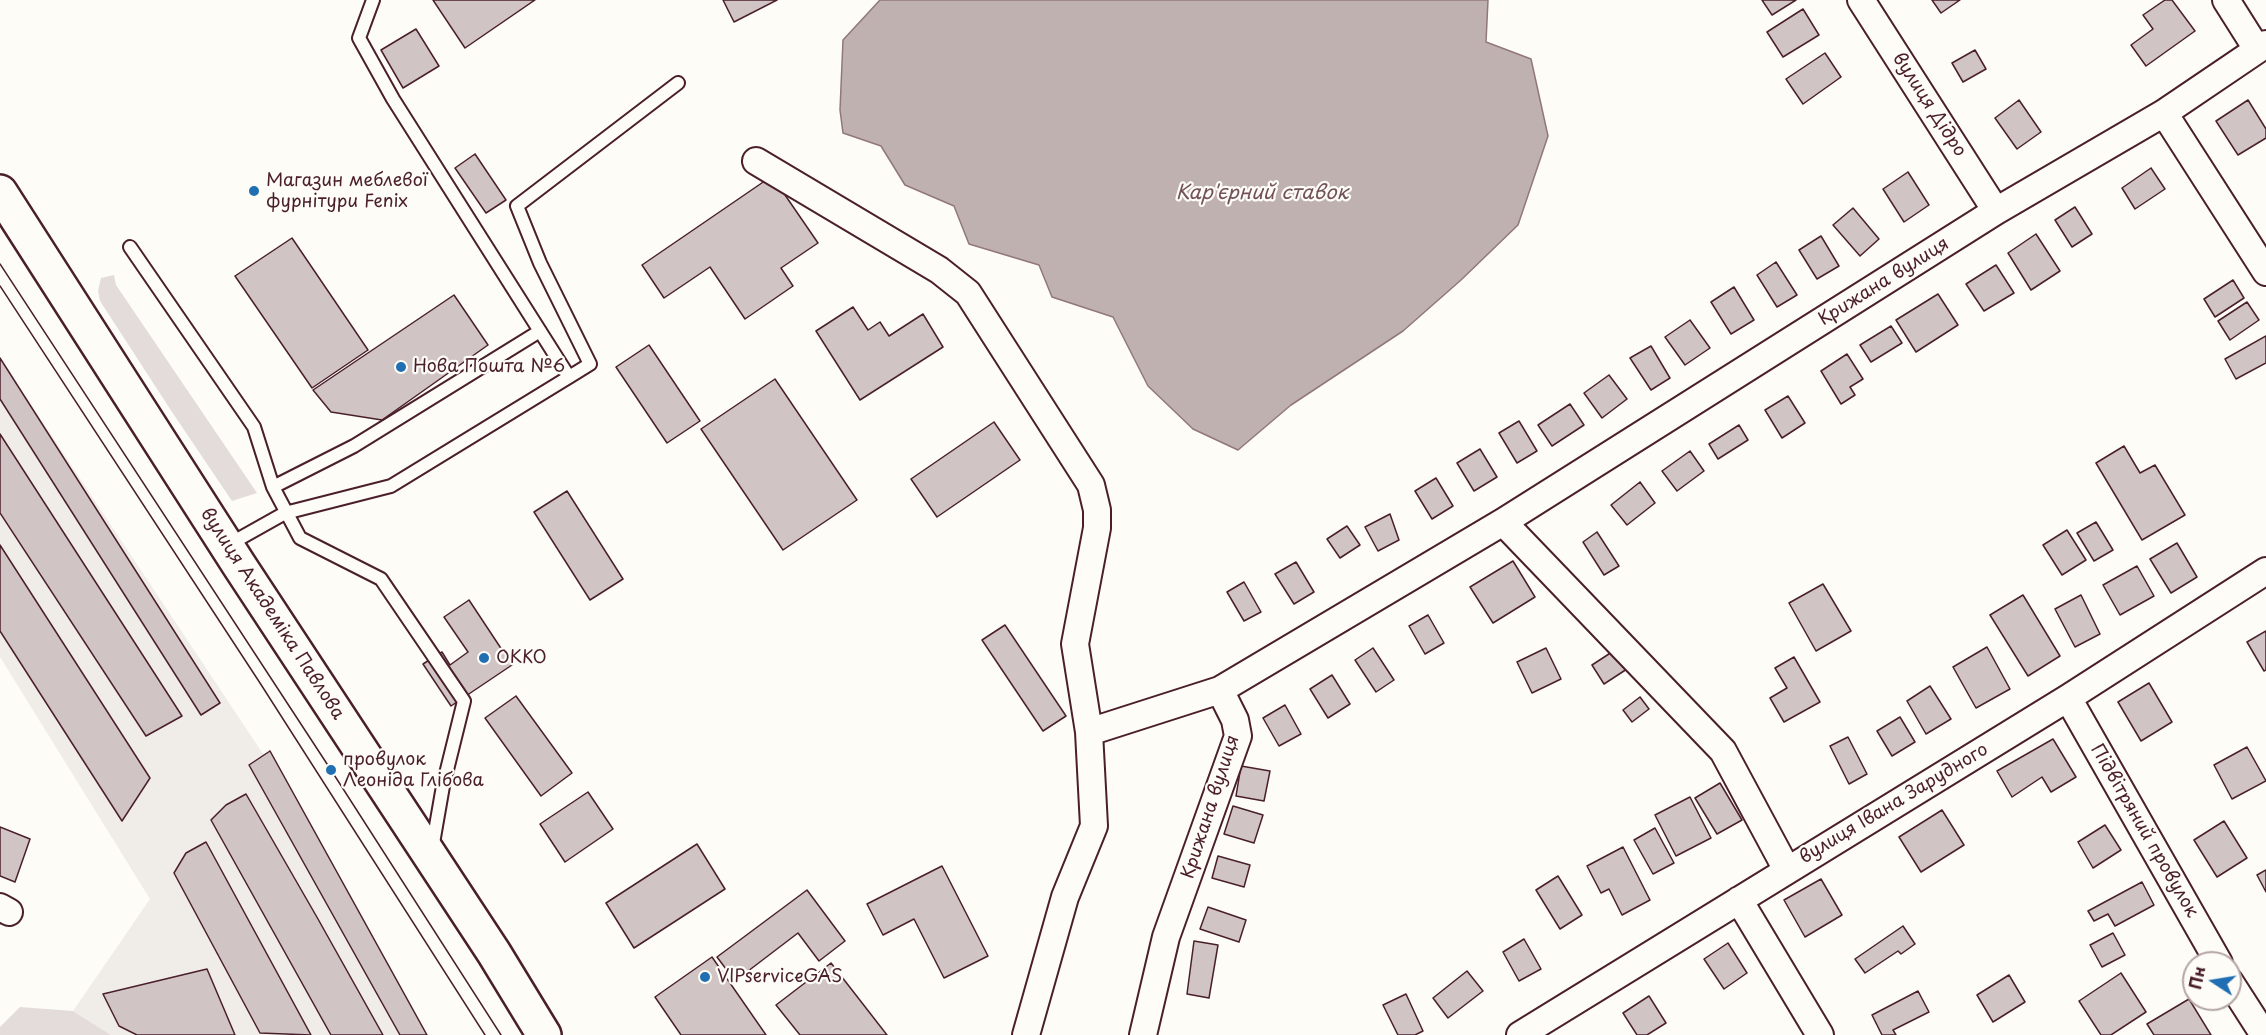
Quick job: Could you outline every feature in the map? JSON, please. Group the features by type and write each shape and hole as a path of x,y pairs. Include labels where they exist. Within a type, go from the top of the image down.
{"main road":[{"name":"вулиця Академіка Павлова","path":"0,192 227,546 431,856 544,1035"}],"street":[{"name":"вулиця Дідро","path":"1861,0 1996,211"},
{"path":"2226,0 2261,46"},
{"name":"Крижана вулиця","path":"1143,1035 1166,937 1238,736 1235,720 1220,690 1503,522 1996,211 2164,113 2261,46"},
{"path":"2164,113 2266,272"},
{"path":"756,161 939,270 968,294 1091,485 1097,528 1075,644 1089,732 1094,826 1065,897 1026,1035"},
{"path":"1503,522 1723,751 1787,870"},
{"name":"вулиця Івана Зарудного","path":"1520,1035 2068,698 2266,571"},
{"path":"1089,732 1220,690"},
{"name":"Підвітряний провулок","path":"2068,698 2212,951"},
{"path":"1739,900 1820,1035"},
{"path":"2242,1001 2264,1035"}],"lane":[{"path":"374,0 359,38 393,99 569,377"},
{"path":"227,546 285,513 391,486 590,364 540,263 518,206 678,83"},
{"path":"130,248 254,428 273,487 300,538 381,579 464,701 443,786 431,856"},
{"path":"273,487 354,446 540,331"}],"shaded area":[{"path":"114,275 116,285 257,493 232,501 172,412 100,301 98,291 101,278"},
{"path":"0,358 273,769 423,1035 111,1035 73,1011 150,899 0,657"},
{"path":"20,1007 73,1011 111,1035 0,1035 0,1027"}],"water":[{"name":"Кар'єрний ставок","path":"880,0 1488,0 1486,42 1531,59 1548,136 1518,225 1461,280 1403,331 1291,405 1238,450 1193,429 1148,386 1113,317 1052,297 1039,265 969,244 954,206 905,185 881,146 843,133 840,110 843,40"}],"building":[{"path":"433,0 535,0 465,48"},
{"path":"723,0 777,0 734,22"},
{"path":"1762,0 1796,0 1772,15"},
{"path":"1932,0 1960,0 1941,13"},
{"path":"2165,0 2172,0 2195,31 2146,66 2131,45 2153,29 2143,15"},
{"path":"1803,9 1819,35 1783,57 1767,32"},
{"path":"416,29 439,66 403,88 381,50"},
{"path":"1975,50 1986,69 1963,82 1952,63"},
{"path":"1825,53 1841,77 1803,104 1786,79"},
{"path":"2019,100 2041,132 2017,149 1995,118"},
{"path":"2248,100 2266,129 2266,138 2238,155 2216,121"},
{"path":"475,154 506,200 486,213 455,168"},
{"path":"2151,168 2165,189 2135,209 2122,188"},
{"path":"1908,172 1929,205 1904,222 1883,189"},
{"path":"772,176 818,243 781,268 793,286 745,319 710,267 664,298 642,265"},
{"path":"2075,207 2092,234 2072,247 2055,220"},
{"path":"1853,208 1879,239 1860,256 1833,225"},
{"path":"2036,234 2060,271 2031,290 2008,253"},
{"path":"1821,236 1839,266 1817,279 1799,250"},
{"path":"292,238 368,350 312,388 235,276"},
{"path":"1776,262 1797,295 1777,307 1757,275"},
{"path":"1996,265 2014,293 1984,311 1966,284"},
{"path":"2233,280 2244,298 2215,317 2204,299"},
{"path":"1734,287 1754,320 1731,334 1711,302"},
{"path":"1938,294 1958,325 1916,352 1896,320"},
{"name":"Нова Пошта №6","path":"454,295 488,345 382,420 331,412 313,390"},
{"path":"2247,302 2259,320 2230,340 2218,321"},
{"path":"853,307 868,330 880,322 889,336 923,314 943,347 860,400 816,331"},
{"path":"1690,320 1710,348 1685,365 1665,337"},
{"path":"1891,326 1902,343 1871,362 1860,345"},
{"path":"2266,336 2266,363 2236,379 2225,359"},
{"path":"649,345 700,421 667,443 616,367"},
{"path":"1651,346 1670,378 1651,390 1630,358"},
{"path":"1847,354 1863,379 1850,387 1855,395 1841,404 1821,371"},
{"path":"0,358 220,703 201,715 0,399"},
{"path":"1609,375 1627,399 1602,418 1584,393"},
{"path":"775,379 857,500 783,550 701,429"},
{"path":"1788,396 1805,423 1782,438 1765,410"},
{"path":"1570,404 1584,425 1552,446 1538,425"},
{"path":"1519,421 1537,451 1517,463 1499,433"},
{"path":"994,422 1020,460 937,517 911,479"},
{"path":"1739,425 1748,440 1718,459 1709,444"},
{"path":"0,434 182,716 146,736 0,513"},
{"path":"2124,446 2140,473 2155,465 2185,515 2142,540 2096,463"},
{"path":"1480,449 1497,477 1474,491 1457,463"},
{"path":"1690,451 1704,471 1677,491 1662,471"},
{"path":"1436,478 1453,506 1432,519 1415,491"},
{"path":"1640,482 1655,503 1627,525 1611,505"},
{"path":"567,491 623,579 590,600 534,512"},
{"path":"1390,514 1399,540 1378,551 1365,527"},
{"path":"2096,522 2113,550 2094,561 2077,533"},
{"path":"1347,526 1360,545 1340,558 1327,539"},
{"path":"2067,530 2086,560 2062,575 2043,545"},
{"path":"1597,532 1619,566 1604,575 1583,542"},
{"path":"2177,543 2197,577 2171,593 2150,559"},
{"path":"0,545 150,778 122,821 0,631"},
{"path":"1513,561 1535,597 1493,623 1470,587"},
{"path":"1296,562 1314,592 1294,604 1275,574"},
{"path":"2137,566 2154,596 2120,615 2103,585"},
{"path":"1244,582 1261,612 1244,621 1227,592"},
{"path":"1823,584 1851,631 1816,651 1789,603"},
{"path":"2023,595 2060,656 2028,676 1990,615"},
{"path":"2081,595 2100,634 2075,647 2055,609"},
{"name":"ОККО","path":"469,600 512,665 451,706 423,664 442,652 450,665 468,652 444,617"},
{"path":"1428,615 1444,643 1425,654 1409,626"},
{"path":"1005,625 1066,716 1043,731 982,640"},
{"path":"2266,631 2266,670 2264,671 2247,642"},
{"path":"1987,647 2010,689 1976,708 1953,667"},
{"path":"1373,648 1394,680 1376,692 1355,660"},
{"path":"1546,648 1561,679 1532,693 1517,662"},
{"path":"1615,650 1627,669 1604,684 1592,665"},
{"path":"1794,657 1820,702 1784,722 1770,698 1787,688 1775,668"},
{"path":"1332,675 1350,704 1328,718 1310,689"},
{"path":"2149,683 2172,722 2141,741 2118,702"},
{"path":"1930,686 1951,719 1926,734 1907,701"},
{"path":"516,696 572,773 541,796 485,718"},
{"path":"1640,697 1649,709 1632,722 1623,710"},
{"path":"1285,705 1301,734 1279,746 1263,718"},
{"path":"1900,717 1915,742 1892,756 1877,731"},
{"path":"1848,737 1867,774 1849,784 1830,746"},
{"path":"2053,739 2076,777 2051,792 2042,777 2012,797 1997,771"},
{"path":"2247,747 2266,781 2232,799 2214,765"},
{"path":"270,751 427,1035 400,1035 249,765"},
{"path":"1241,766 1270,771 1264,801 1236,796"},
{"path":"1720,783 1742,820 1717,834 1695,798"},
{"path":"588,792 613,829 565,862 540,824"},
{"path":"246,794 383,1035 331,1035 211,820 226,805"},
{"path":"1690,797 1711,838 1676,856 1655,815"},
{"path":"1233,806 1263,815 1254,843 1224,834"},
{"path":"1942,810 1964,845 1921,872 1899,837"},
{"path":"2224,821 2247,858 2217,877 2194,840"},
{"path":"2105,825 2121,850 2093,868 2078,842"},
{"path":"0,827 30,839 15,882 0,876"},
{"path":"1655,828 1674,863 1653,874 1634,840"},
{"path":"206,842 311,1035 260,1033 174,873 186,853"},
{"path":"697,844 725,889 634,948 606,903"},
{"path":"1623,847 1650,900 1622,915 1609,889 1601,893 1587,866"},
{"path":"1218,856 1250,865 1244,887 1212,878"},
{"path":"942,866 988,956 944,978 914,919 883,935 867,904"},
{"path":"2266,870 2266,892 2257,875"},
{"path":"1558,876 1582,915 1560,929 1536,890"},
{"path":"1821,879 1842,915 1805,937 1784,900"},
{"path":"2142,882 2154,905 2115,926 2108,914 2094,921 2088,911"},
{"path":"807,890 845,941 819,961 798,933 735,981 717,957"},
{"path":"1208,907 1246,920 1239,942 1200,929"},
{"path":"1903,926 1915,944 1901,954 1898,951 1865,973 1855,959"},
{"path":"2113,933 2125,955 2102,967 2090,945"},
{"path":"1524,939 1541,969 1519,981 1503,952"},
{"path":"1194,941 1218,945 1209,998 1187,994"},
{"path":"1728,943 1747,973 1724,989 1704,959"},
{"name":"VIPserviceGAS","path":"712,957 766,1035 681,1035 655,997"},
{"path":"831,963 887,1035 800,1035 776,1005"},
{"path":"207,969 235,1035 137,1035 119,1026 103,994"},
{"path":"1467,971 1483,991 1448,1018 1433,998"},
{"path":"2121,973 2146,1012 2111,1035 2101,1035 2079,1001"},
{"path":"2009,975 2025,1002 1993,1022 1977,995"},
{"path":"1918,991 1929,1012 1893,1030 1896,1035 1882,1035 1872,1015"},
{"path":"1406,994 1423,1031 1415,1035 1398,1035 1383,1005"},
{"path":"1649,996 1666,1023 1647,1035 1637,1035 1623,1013"},
{"path":"2182,1003 2182,1011 2196,1011 2211,1035 2154,1035 2147,1024"}],"tram line":[{"path":"0,264 331,770 501,1035"},
{"path":"0,286 260,683 485,1035"}],"place":[{"name":"Магазин меблевої фурнітури Fenix","path":"254,191"},
{"name":"Нова Пошта №6","path":"401,367"},
{"name":"ОККО","path":"484,658"},
{"name":"провулок Леоніда Глібова","path":"331,770"},
{"name":"VIPserviceGAS","path":"705,977"}]}
